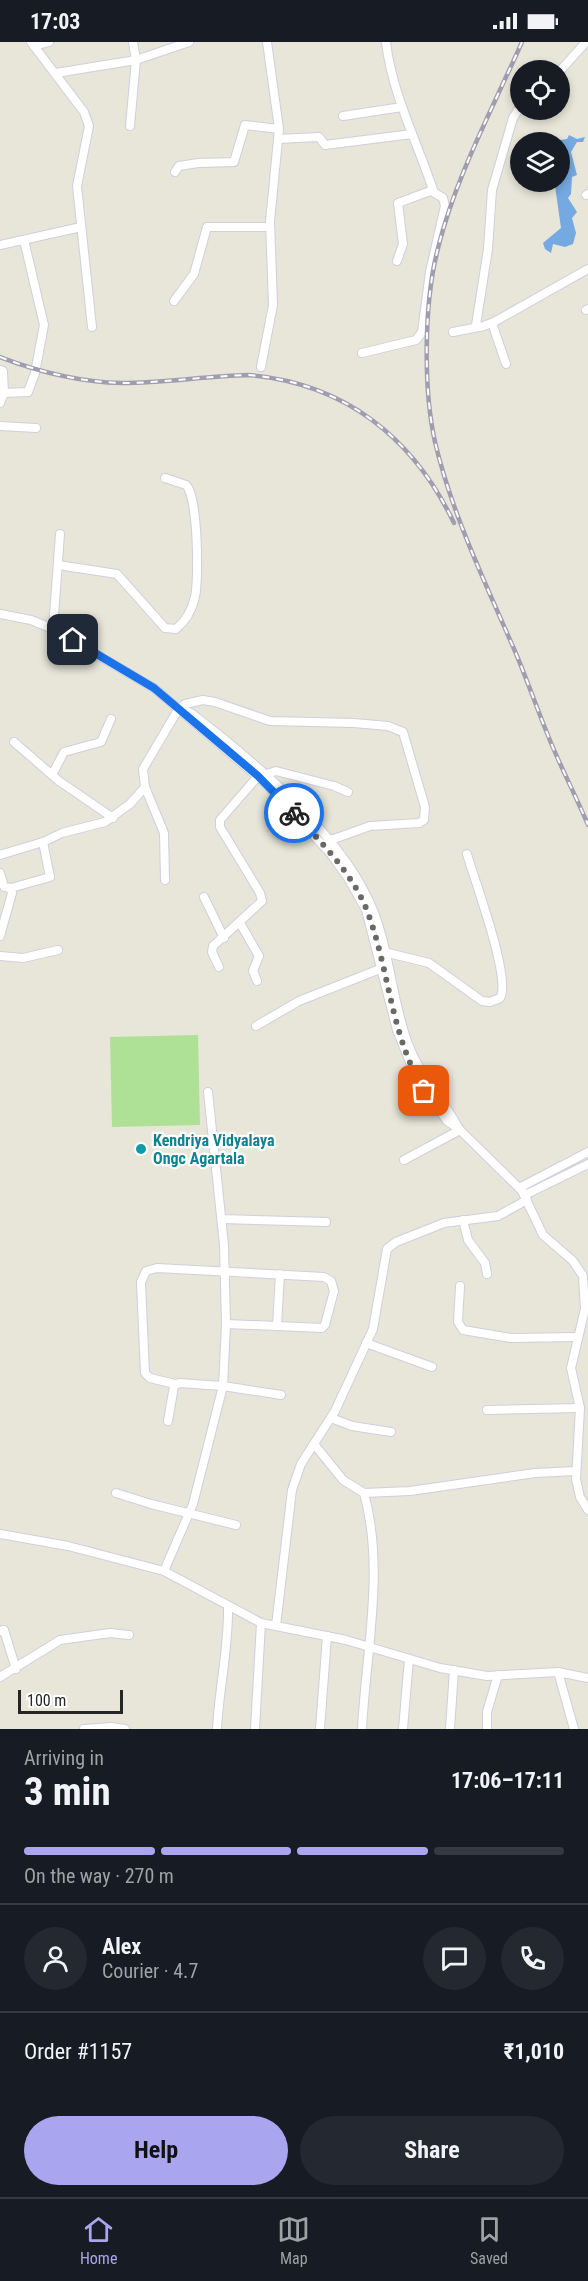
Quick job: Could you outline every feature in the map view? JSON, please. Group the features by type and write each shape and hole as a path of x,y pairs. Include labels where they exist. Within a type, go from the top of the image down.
{"street":[{"path":"32,44 49,42"},
{"path":"130,126 136,60 133,42"},
{"path":"56,73 136,60 189,42"},
{"path":"261,367 273,305 270,227 279,129 267,42"},
{"path":"362,353 416,340 422,332 430,272 445,206 443,198 433,192 402,108 390,69 386,42"},
{"path":"570,60 586,42"},
{"path":"32,44 84,111 89,126 77,186 92,327"},
{"path":"343,116 402,108"},
{"path":"479,327 476,323 488,249 492,189 512,120"},
{"path":"175,172 179,166 193,163 235,161 241,131 245,125 279,129"},
{"path":"278,139 319,137 325,145 412,134"},
{"path":"397,261 403,244 398,203 405,198 433,192"},
{"path":"0,245 81,227"},
{"path":"174,302 194,274 207,227 270,227"},
{"path":"4,393 28,392 35,373 43,334 24,240"},
{"path":"453,332 492,323 588,269"},
{"path":"492,323 506,364"},
{"path":"0,370 3,371 4,393 0,403"},
{"path":"0,426 36,428"},
{"path":"58,565 117,574 165,627 177,629 184,624 195,596 193,501 186,485 165,478"},
{"path":"53,629 60,534"},
{"path":"0,614 31,620 53,629 137,677 265,778 328,841 363,901 384,967 397,1030 416,1077 447,1121 460,1130 524,1194 543,1235 573,1261 583,1276 585,1310 571,1368 580,1408 576,1471 580,1497 588,1510"},
{"path":"165,880 164,833 143,776 146,761 179,708 192,701 203,700 270,721 354,723 399,728 406,740 422,796 424,820 419,823 370,826 328,841"},
{"path":"52,775 64,752 101,742 111,719"},
{"path":"14,742 52,775 113,818"},
{"path":"219,966 212,952 213,946 260,904 261,897 220,827 219,820 265,778 276,771 334,786 348,792"},
{"path":"265,778 333,851 368,898 384,952 384,967"},
{"path":"0,855 43,842 62,833 99,825 113,818 146,787"},
{"path":"0,873 4,886 11,888 50,877 43,842"},
{"path":"384,952 429,963 482,1001 490,1002 500,998 504,988 501,968 467,854"},
{"path":"0,936 12,894 11,888"},
{"path":"204,897 224,938"},
{"path":"240,923 259,956 253,971 257,981"},
{"path":"0,956 23,958 58,950"},
{"path":"256,1026 298,1001 384,967"},
{"path":"164,1571 189,1512 223,1386 226,1324 225,1270 222,1219 208,1092"},
{"path":"404,1160 460,1130"},
{"path":"276,1626 292,1490 302,1464 331,1418 366,1343 378,1311 387,1249 396,1242 444,1223 498,1215 524,1194 588,1152"},
{"path":"524,1194 588,1164"},
{"path":"222,1219 326,1222"},
{"path":"463,1220 468,1240 485,1263 487,1274"},
{"path":"226,1324 322,1328 329,1316 334,1291 328,1278 225,1270 157,1268 147,1271 142,1276 145,1373 150,1378 175,1384 223,1386 281,1395"},
{"path":"277,1326 280,1274"},
{"path":"460,1286 458,1322 460,1327 468,1332 510,1338 577,1337"},
{"path":"366,1343 432,1367"},
{"path":"168,1422 175,1384"},
{"path":"487,1410 580,1408"},
{"path":"331,1418 351,1426 391,1432"},
{"path":"314,1444 343,1480 364,1493 410,1491 535,1473 576,1471"},
{"path":"116,1492 151,1504 236,1525"},
{"path":"362,1729 363,1695 370,1647 373,1533 364,1493"},
{"path":"0,1534 68,1546 164,1571 261,1623 327,1636 454,1671 498,1676 558,1672 588,1678"},
{"path":"217,1729 219,1687 229,1631 228,1606"},
{"path":"255,1729 261,1623"},
{"path":"0,1631 4,1630 15,1669"},
{"path":"0,1677 60,1640 110,1634 129,1635"},
{"path":"320,1729 327,1636"},
{"path":"403,1729 409,1659"},
{"path":"450,1729 454,1671"},
{"path":"558,1672 574,1729"},
{"path":"487,1729 488,1712 498,1676"},
{"path":"84,1729 111,1726 125,1729"}],"green space":[{"path":"198,1035 200,1125 112,1127 110,1037"}],"water":[{"path":"570,136 577,139 585,137 583,142 577,142 571,152 577,175 572,177 571,194 568,198 577,212 572,218 576,233 573,244 565,247 553,244 551,253 545,249 543,243 561,228 556,192 570,192"}],"railway":[{"path":"522,42 454,195 438,248 433,269 428,318 428,396 435,442 450,495 554,749 588,825"},
{"path":"0,357 45,372 91,381 138,383 248,375 283,380 315,389 345,403 372,420 396,440 437,492 454,523"}],"way so far":[{"path":"294,813 330,853 363,901 397,1030 408,1060 424,1091"}],"place":[{"name":"Kendriya Vidyalaya Ongc Agartala","path":"141,1149"}],"route":[{"path":"73,640 154,688 258,776 294,813"}]}
